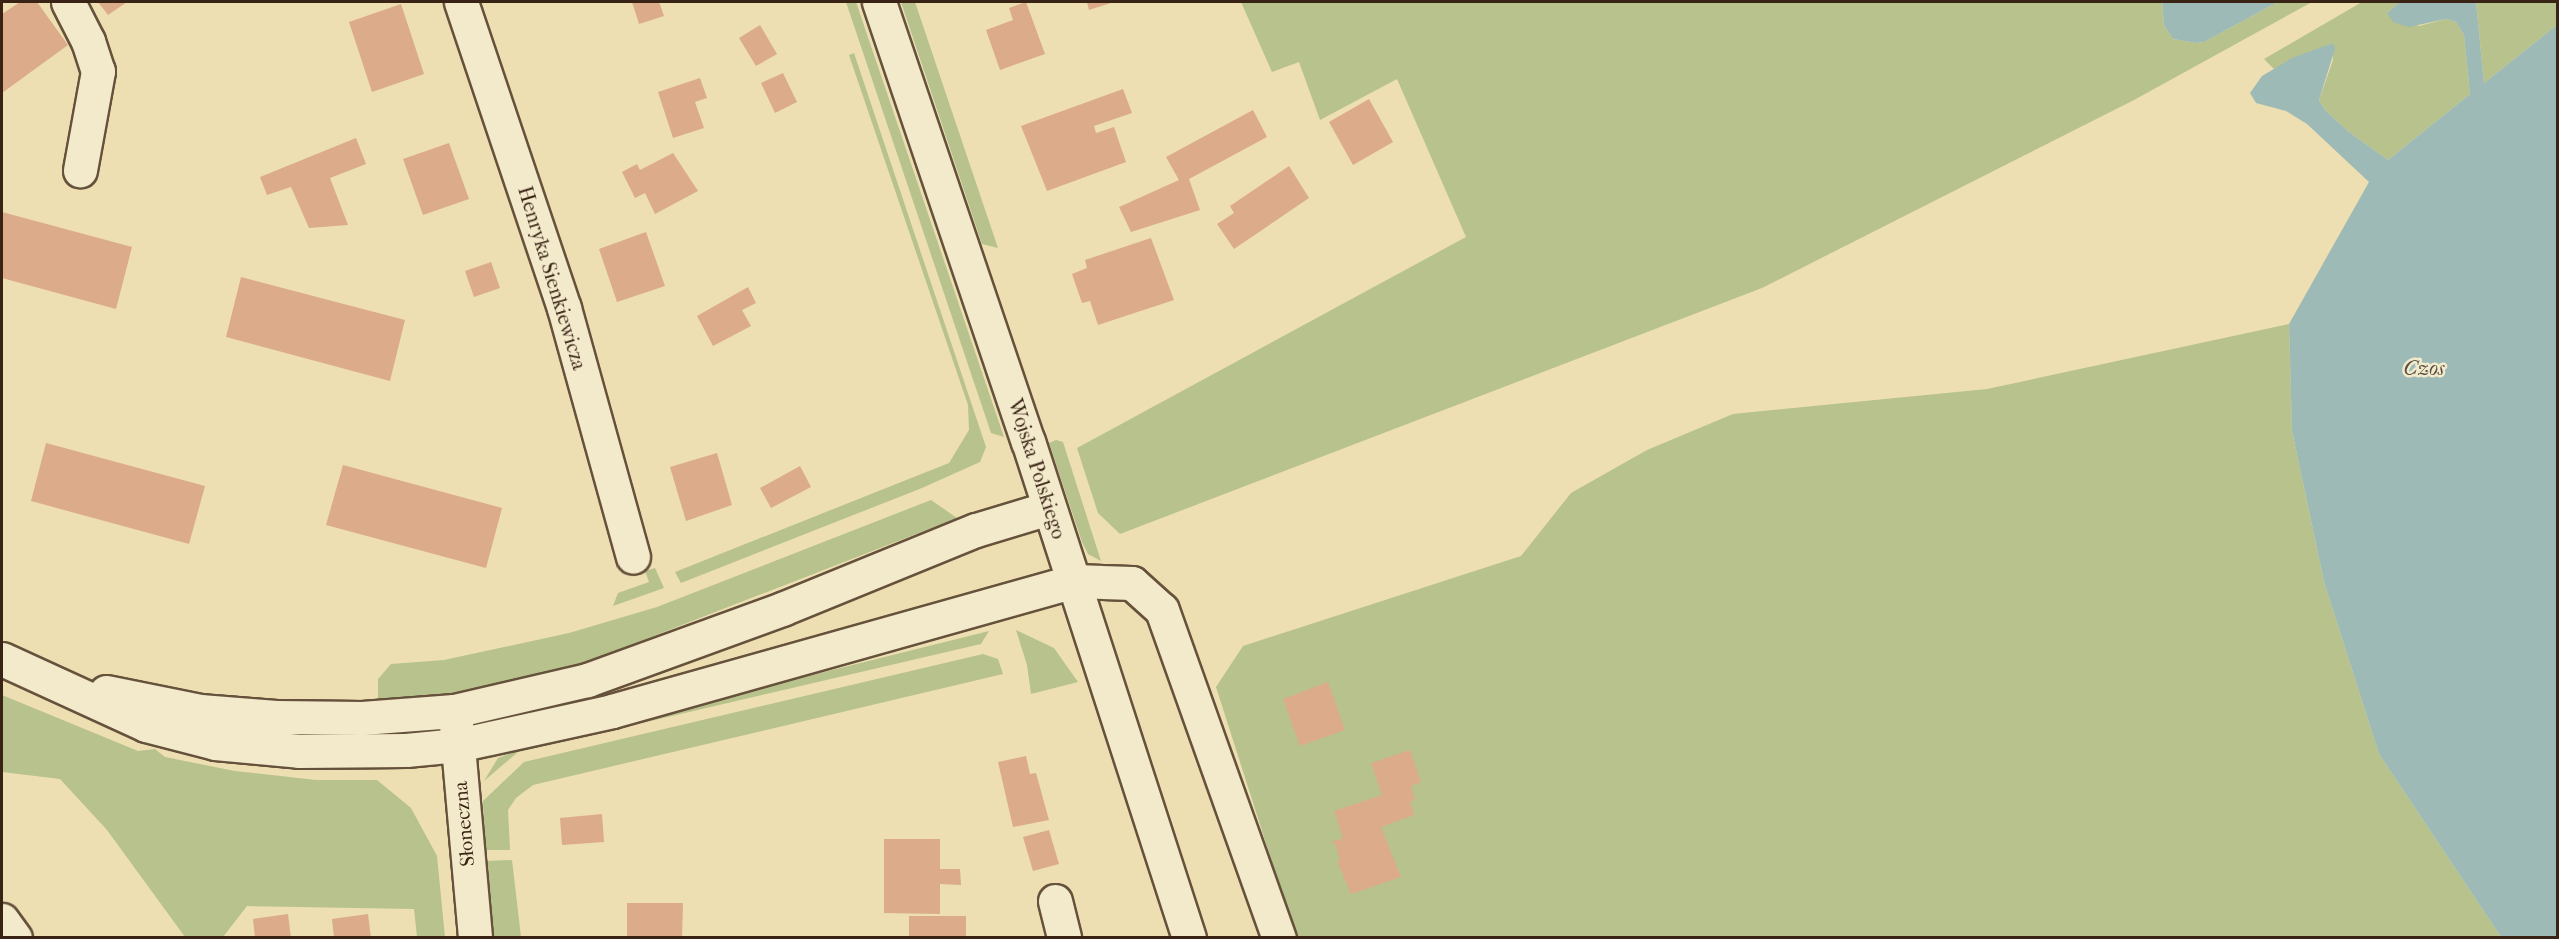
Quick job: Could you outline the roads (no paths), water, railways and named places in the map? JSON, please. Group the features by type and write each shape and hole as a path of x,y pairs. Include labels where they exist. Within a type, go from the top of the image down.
{"street":[{"path":"68,2 88,41 98,71 80,170"},
{"name":"Henryka Sienkiewicza","path":"461,2 564,308 633,557"},
{"name":"Wojska Polskiego","path":"879,2 1075,581 1190,938"},
{"path":"42,680 201,711 276,717 362,718 454,711 587,680 782,609 976,530 1049,508"},
{"path":"2,659 42,680 146,725 215,743 363,752 458,745 612,711 1075,581 1132,583 1162,610 1279,938"},
{"name":"Słoneczna","path":"454,711 475,938"},
{"path":"1055,901 1064,938"},
{"path":"2,920 15,938"}],"water":[{"path":"2162,2 2278,2 2204,42 2196,43 2173,39 2164,25"},
{"name":"Czos","path":"2400,2 2476,2 2484,83 2557,25 2557,937 2501,937 2379,754 2324,582 2292,431 2289,324 2369,182 2307,124 2286,111 2256,103 2250,93 2262,76 2292,58 2333,43 2335,49 2319,100 2325,110 2349,132 2388,160 2470,94 2464,35 2456,22 2446,19 2409,27 2393,22 2387,13"}]}
